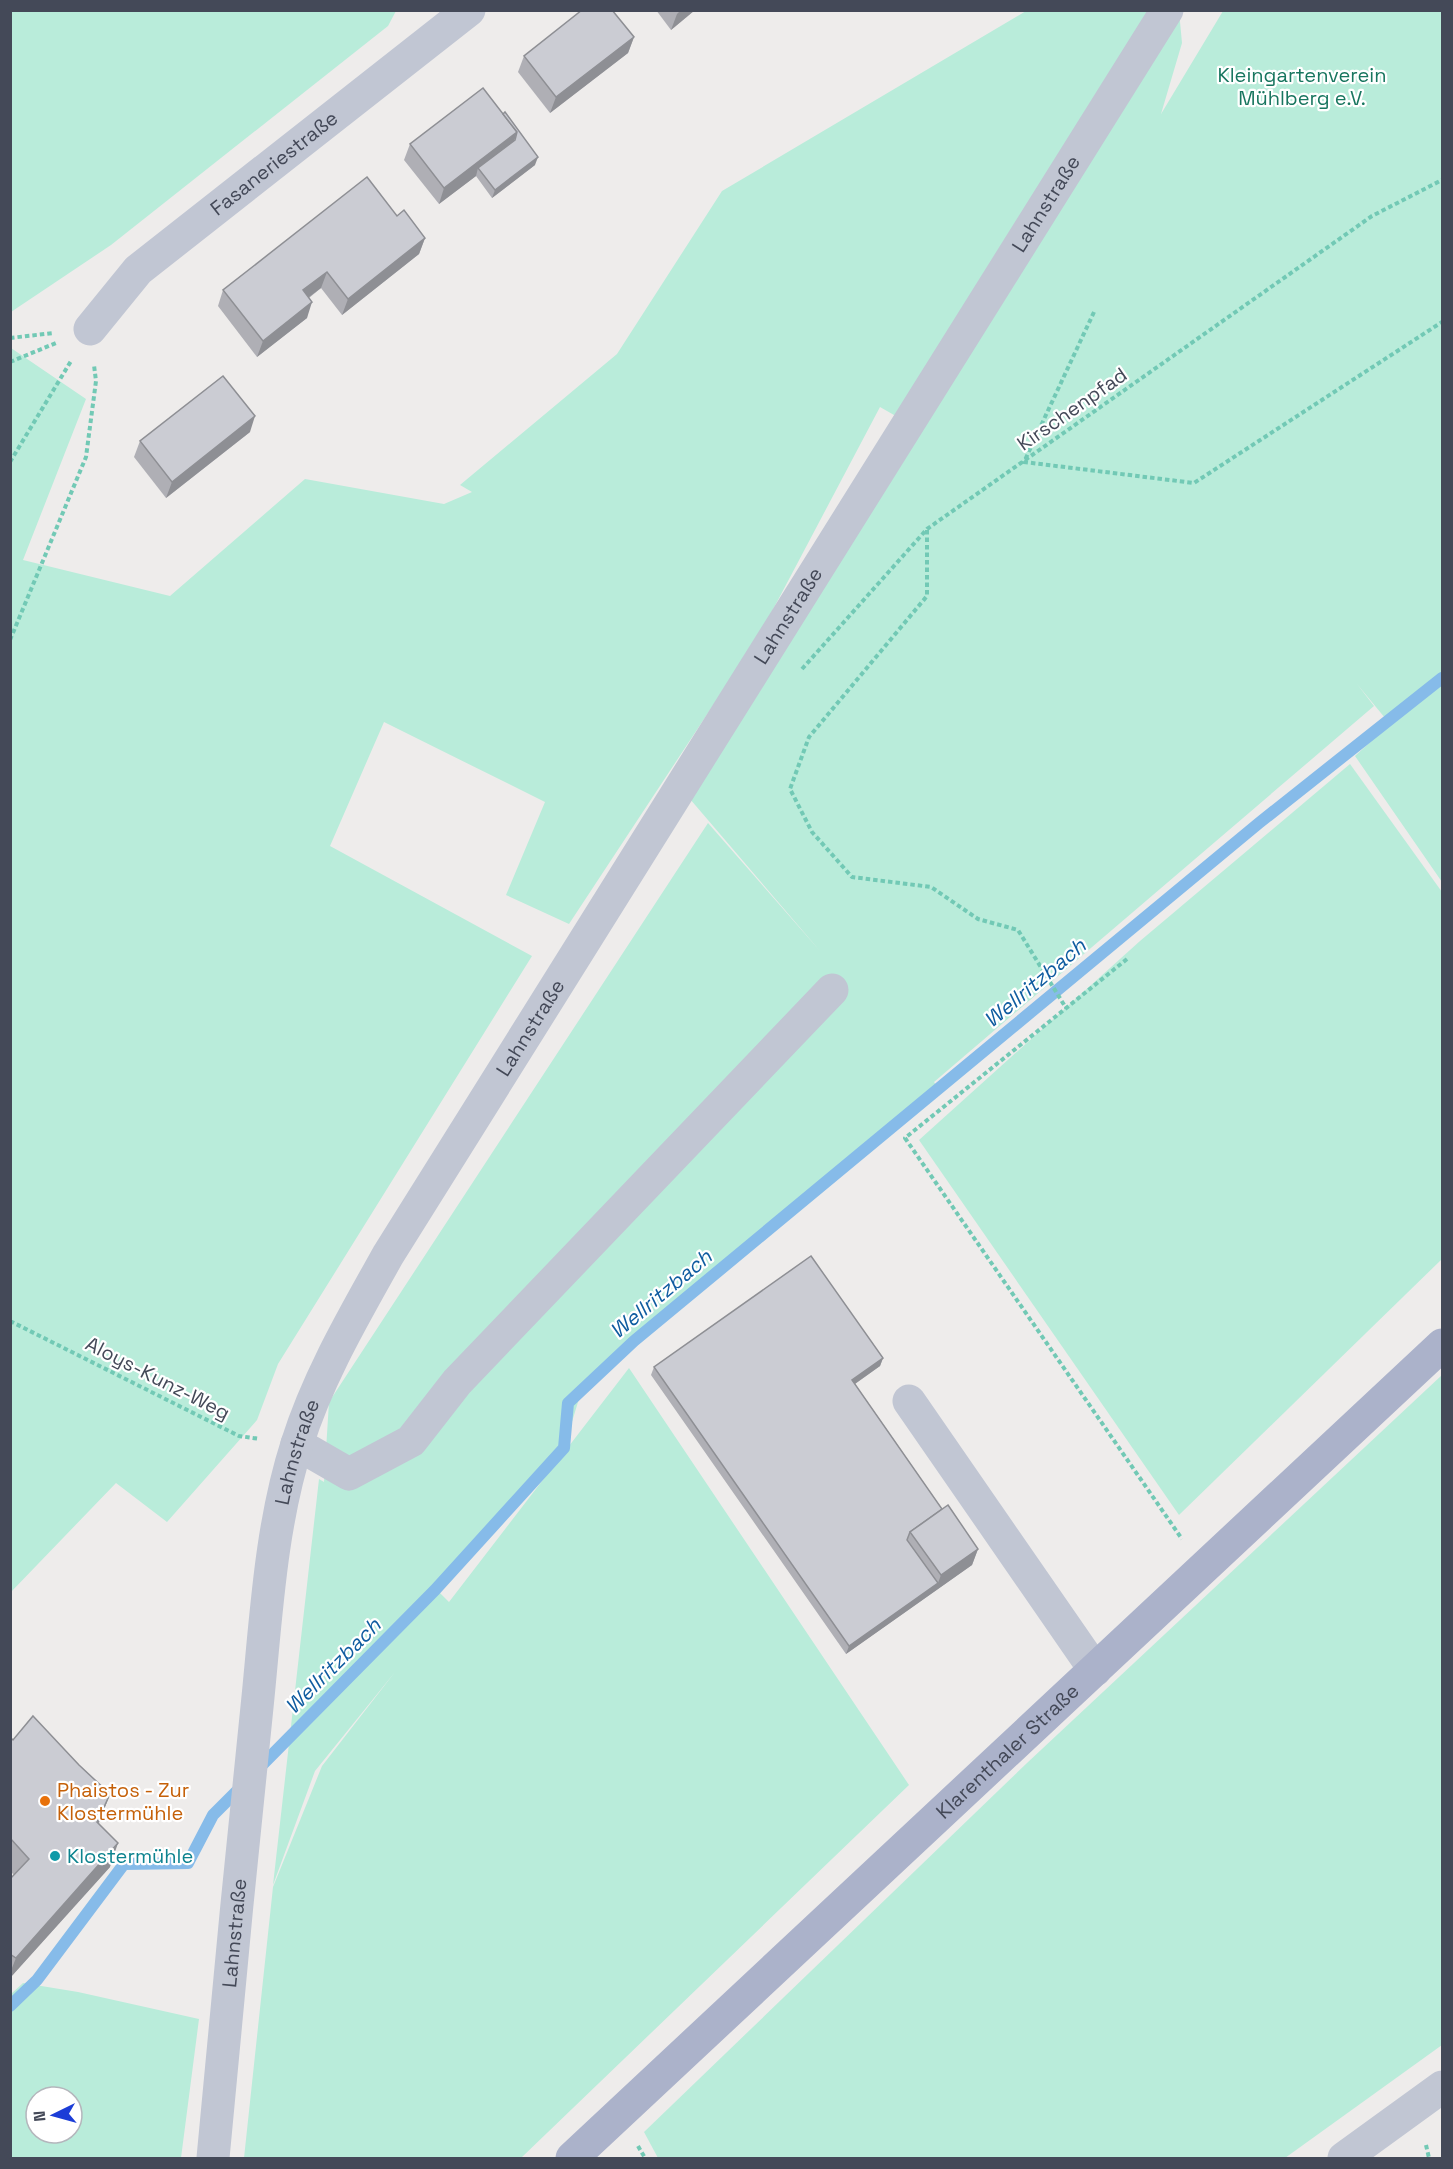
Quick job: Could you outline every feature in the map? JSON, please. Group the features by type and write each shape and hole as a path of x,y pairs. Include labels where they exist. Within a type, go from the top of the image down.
{"main road":[{"name":"Klarenthaler Straße","path":"572,2158 1443,1345"}],"street":[{"name":"Lahnstraße","path":"213,2158 246,1805 270,1582 279,1521 297,1444 311,1403 343,1337 388,1255 1167,10"},
{"name":"Fasaneriestraße","path":"90,329 138,270 469,11"},
{"path":"297,1444 349,1474 411,1441 457,1382 832,990"},
{"path":"909,1401 1095,1670"},
{"path":"1344,2158 1443,2087"}],"path":[{"name":"Kirschenpfad","path":"744,685 802,669 927,530 1372,216 1443,180"},
{"path":"1094,312 1024,462 1194,483 1443,322"},
{"path":"10,338 90,329"},
{"path":"10,362 90,329"},
{"path":"10,462 90,329"},
{"path":"10,640 86,457 96,381 90,329"},
{"path":"927,530 927,596 809,737 790,789 812,832 852,877 931,887 978,919 1018,930 1066,1008"},
{"path":"1126,959 905,1138 1203,1569"},
{"name":"Aloys-Kunz-Weg","path":"10,1321 239,1436 297,1444"}],"green space":[{"path":"11,10 396,11 388,26 111,245 11,312"},
{"name":"Kleingartenverein Mühlberg e.V.","path":"1026,11 1179,11 1182,43 1161,114 1223,11 1442,11 1442,882 1355,756 1390,724 1357,684 1374,706 934,1082 938,1088 582,1389 564,1448 434,1587 449,1602 629,1368 909,1785 521,2158 244,2158 273,1887 322,1766 395,1672 315,1771 273,1885 319,1479 324,1482 329,1402 708,823 820,951 690,799 908,423 880,407 760,634 569,924 506,895 545,802 384,722 330,846 532,956 278,1364 257,1420 167,1522 116,1483 11,1592 11,348 86,399 23,560 170,596 305,479 444,504 472,492 460,485 617,354 722,191"},
{"path":"1350,764 1442,892 1442,1259 1179,1515 919,1140 1140,941"},
{"path":"1442,1375 1442,2045 1285,2158 658,2158 644,2132 1027,1763"},
{"path":"23,1983 78,1992 199,2019 181,2158 11,2158 11,1994"}],"building":[{"path":"582,10 612,10 634,37 556,97 524,56"},
{"path":"483,88 517,132 444,188 410,144"},
{"path":"505,112 538,157 495,190 478,168 515,140 517,132 503,114"},
{"path":"367,177 397,216 404,210 425,238 348,299 327,272 303,290 312,302 263,341 223,290"},
{"path":"223,376 255,416 172,482 140,441"},
{"path":"811,1256 883,1358 852,1380 942,1509 910,1532 907,1540 938,1583 849,1646 654,1367"},
{"path":"948,1505 978,1549 941,1575 910,1532"},
{"name":"Klostermühle","path":"33,1716 110,1794 97,1822 118,1843 16,1958 10,1954 10,1879 29,1859 10,1838 10,1737 13,1740"}],"waterway":[{"name":"Wellritzbach","path":"258,1769 435,1590 564,1448 568,1403 634,1341 1259,823 1442,678"},
{"name":"Wellritzbach","path":"10,2006 37,1980 124,1864 188,1863 213,1815 242,1786"}],"place":[{"name":"Phaistos - Zur Klostermühle","path":"45,1801"},
{"name":"Klostermühle","path":"55,1856"}]}
